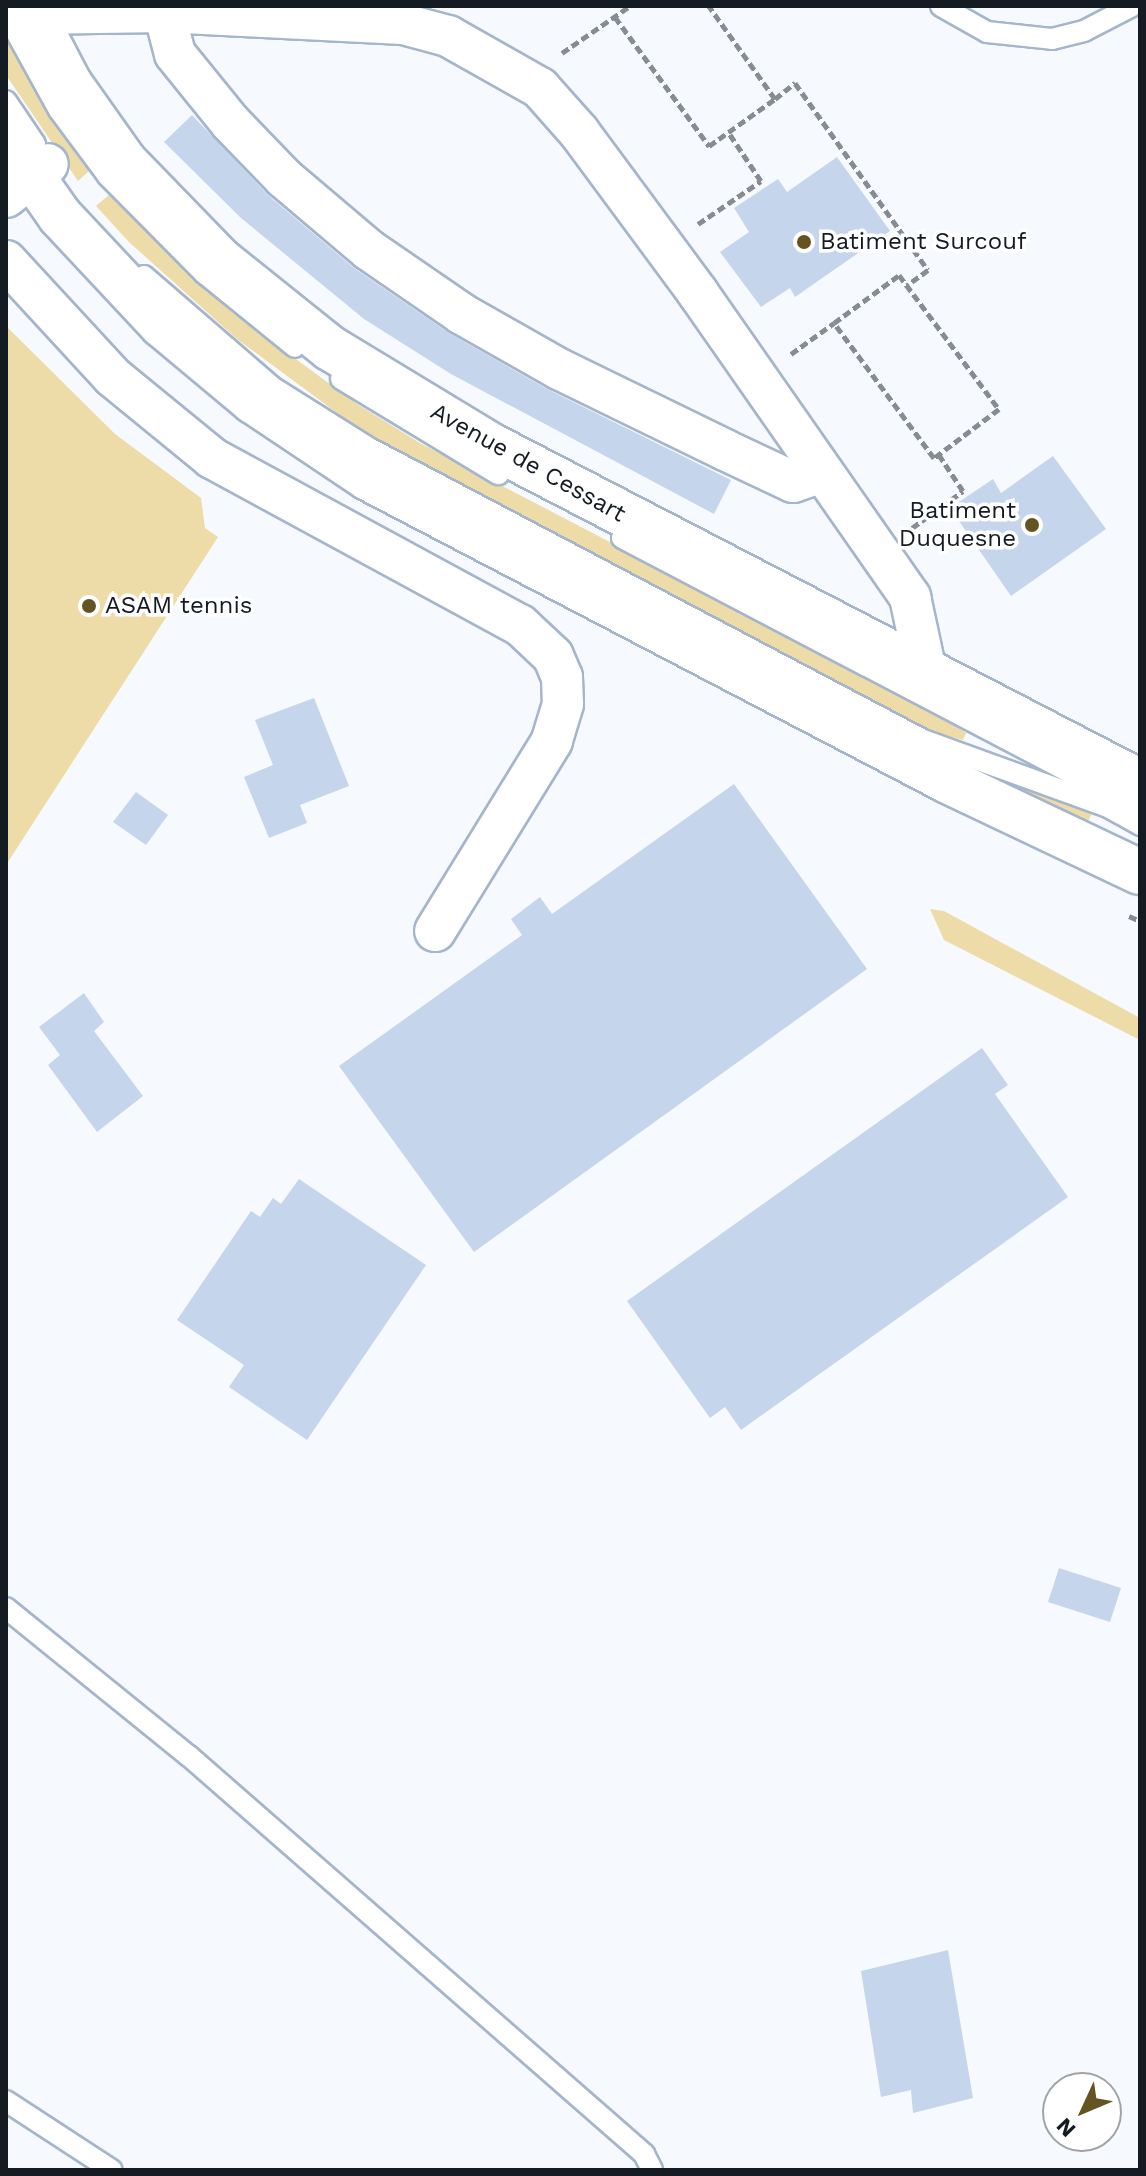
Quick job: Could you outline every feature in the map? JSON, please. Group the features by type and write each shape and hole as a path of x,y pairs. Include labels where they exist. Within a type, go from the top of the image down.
{"main road":[{"name":"Avenue de Cessart","path":"22,11 125,162 220,260 330,348 490,445 927,676 1140,782"},
{"path":"6,139 28,179 98,260 162,325 253,401 368,478 948,781 1140,872"}],"street":[{"path":"22,11 164,12 403,24 448,36 525,79 579,132 664,247 910,597 927,676"},
{"path":"164,12 175,54 230,122 284,178 369,250 503,337 712,444 793,482 822,472"},
{"path":"6,261 113,377 212,458 520,625 553,656 562,677 563,704 552,741 435,931"}],"lane":[{"path":"941,6 987,32 1052,39 1084,31 1132,6"},
{"path":"22,11 59,110 108,176 204,273 304,354 465,457 1140,809"},
{"path":"6,101 28,179 105,236 149,281 307,412 923,740 1108,807 1140,825"},
{"path":"6,1608 189,1756 644,2154 652,2170"},
{"path":"6,2101 112,2170"}],"path":[{"path":"525,79 630,6"},
{"path":"709,6 775,99"},
{"path":"615,17 709,146 795,83 928,270 907,285"},
{"path":"664,247 761,181 729,133"},
{"path":"757,378 899,275 999,409 934,458 834,323"},
{"path":"879,552 963,491 939,455"}],"shaded area":[{"path":"6,39 49,114 90,170 78,181 6,75"},
{"path":"110,194 232,312 357,404 420,443 928,708 966,733 963,740 920,729 454,484 348,421 237,339 129,242 96,206"},
{"name":"ASAM tennis","path":"6,326 115,434 201,498 205,528 218,537 6,865"},
{"path":"1004,778 1093,811 1083,832 996,781"},
{"path":"930,909 944,911 1140,1018 1140,1040 944,940"}],"building":[{"path":"192,115 269,196 354,268 449,333 549,390 731,480 714,514 451,374 364,319 241,218 164,142"},
{"name":"Batiment Surcouf","path":"837,157 890,231 795,297 790,288 761,307 720,252 749,232 734,208 778,179 787,192"},
{"name":"Batiment Duquesne","path":"1053,456 1106,529 1011,596 950,508 993,479 1001,493"},
{"path":"314,698 349,786 300,805 307,823 269,838 244,777 273,765 255,720"},
{"path":"734,784 867,969 474,1252 339,1066 522,935 511,919 540,897 552,914"},
{"path":"136,792 168,815 146,845 113,822"},
{"path":"84,993 104,1022 94,1031 143,1096 97,1132 48,1065 60,1055 39,1027"},
{"path":"982,1048 1008,1085 995,1094 1068,1197 741,1430 725,1407 710,1418 627,1301"},
{"path":"299,1179 426,1265 307,1440 229,1387 244,1365 177,1320 251,1211 260,1217 273,1198 281,1204"},
{"path":"1059,1568 1121,1588 1110,1622 1048,1602"},
{"path":"948,1950 973,2098 913,2113 911,2090 881,2097 861,1971"}],"place":[{"name":"Batiment Surcouf","path":"804,242"},
{"name":"Batiment Duquesne","path":"1032,525"},
{"name":"ASAM tennis","path":"89,606"}]}
